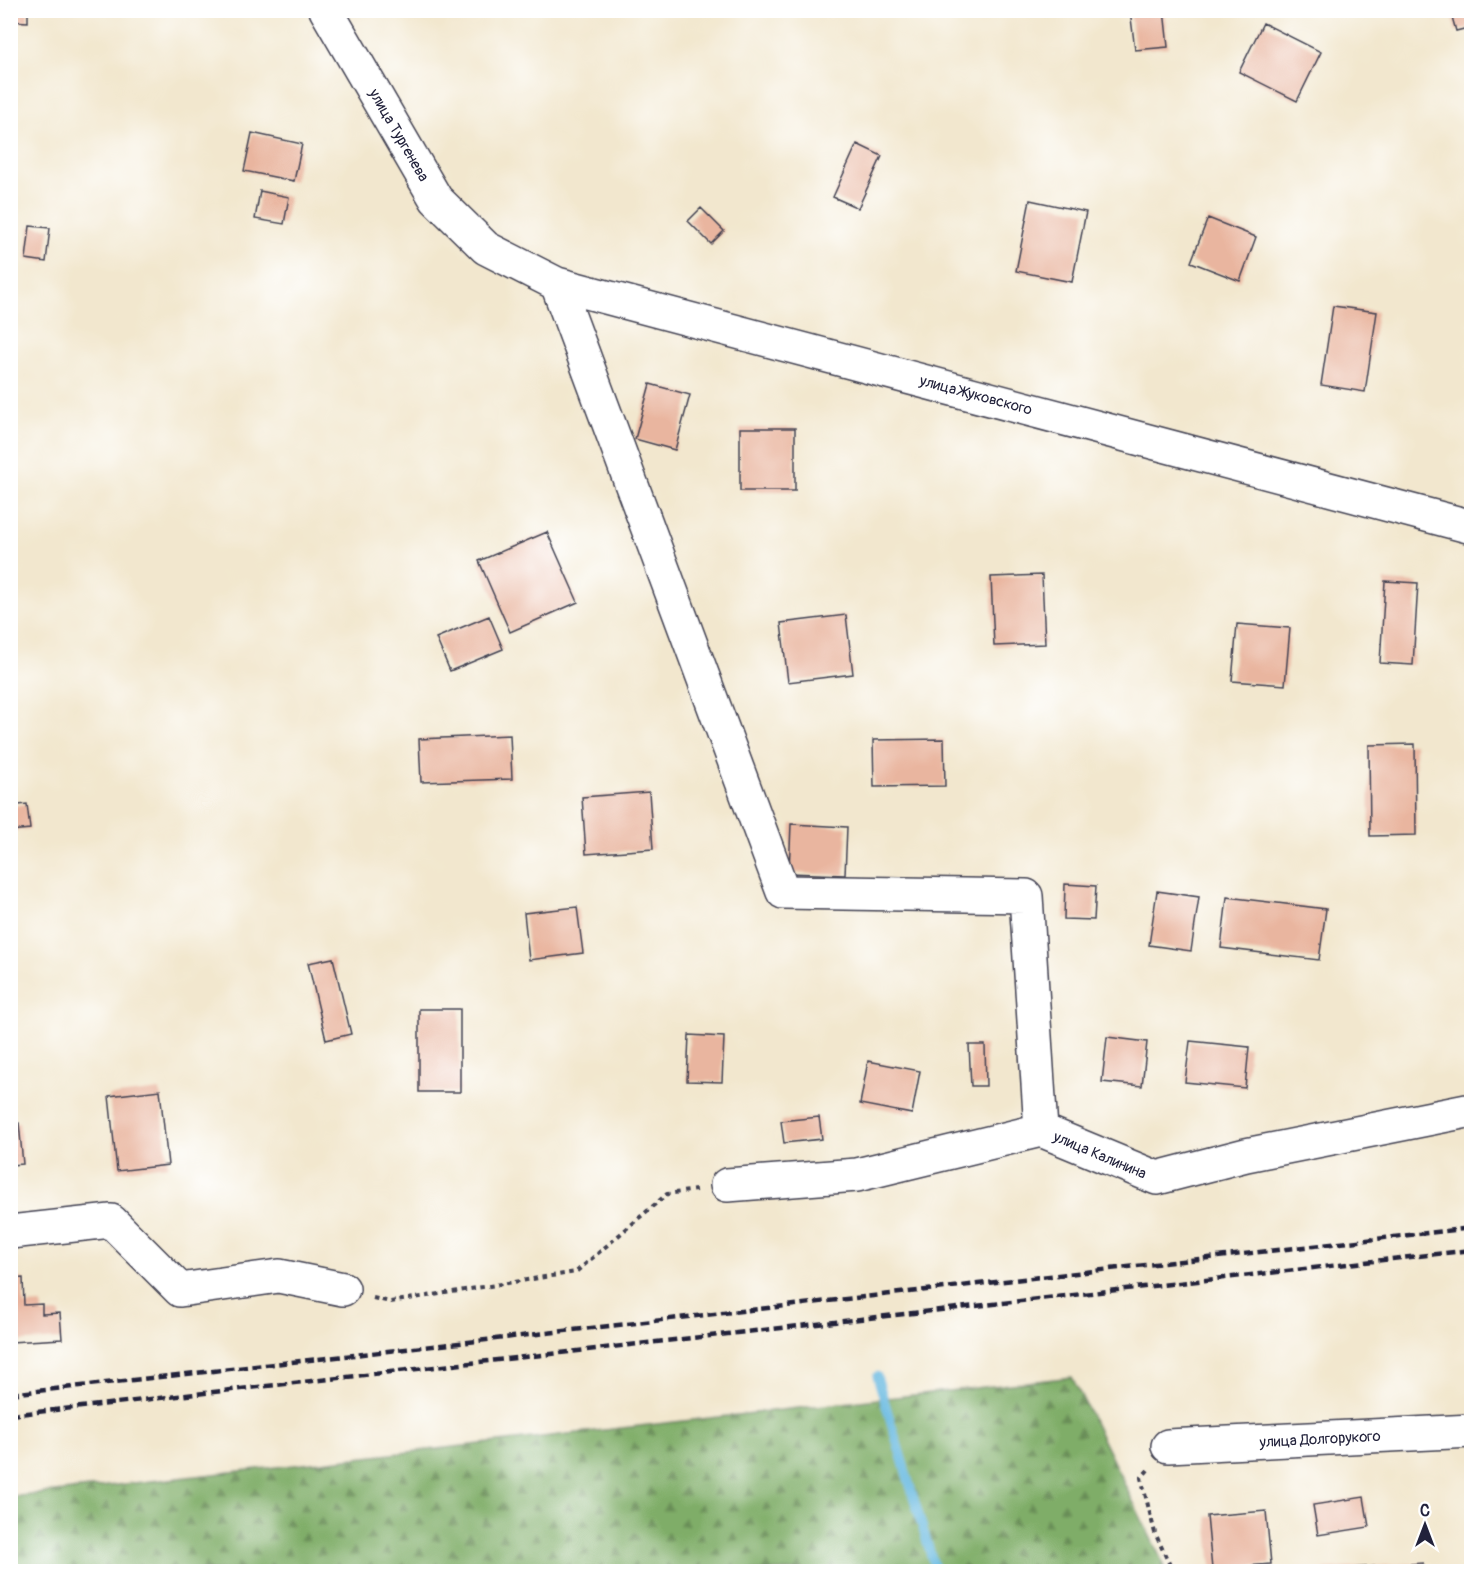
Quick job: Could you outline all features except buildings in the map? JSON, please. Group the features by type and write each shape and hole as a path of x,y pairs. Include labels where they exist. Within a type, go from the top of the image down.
{"street":[{"name":"улица Тургенева","path":"326,10 436,199 486,248"},
{"name":"улица Жуковского","path":"486,248 557,284 1472,527"},
{"path":"557,284 783,892 1026,896 1041,1130"},
{"name":"улица Калинина","path":"727,1185 857,1175 1041,1130 1157,1178 1246,1155 1472,1110"},
{"path":"10,1232 111,1221 180,1290 279,1276 343,1289"},
{"name":"улица Долгорукого","path":"1168,1446 1472,1431"}],"path":[{"path":"343,1289 390,1302 576,1272 667,1194 727,1185"},
{"path":"1168,1446 1141,1478 1155,1533 1173,1572"}],"green space":[{"path":"1072,1377 1167,1571 11,1571 11,1497"}],"waterway":[{"path":"877,1376 936,1572"}],"railway":[{"path":"10,1394 1472,1228"},
{"path":"10,1415 1472,1250"}]}
